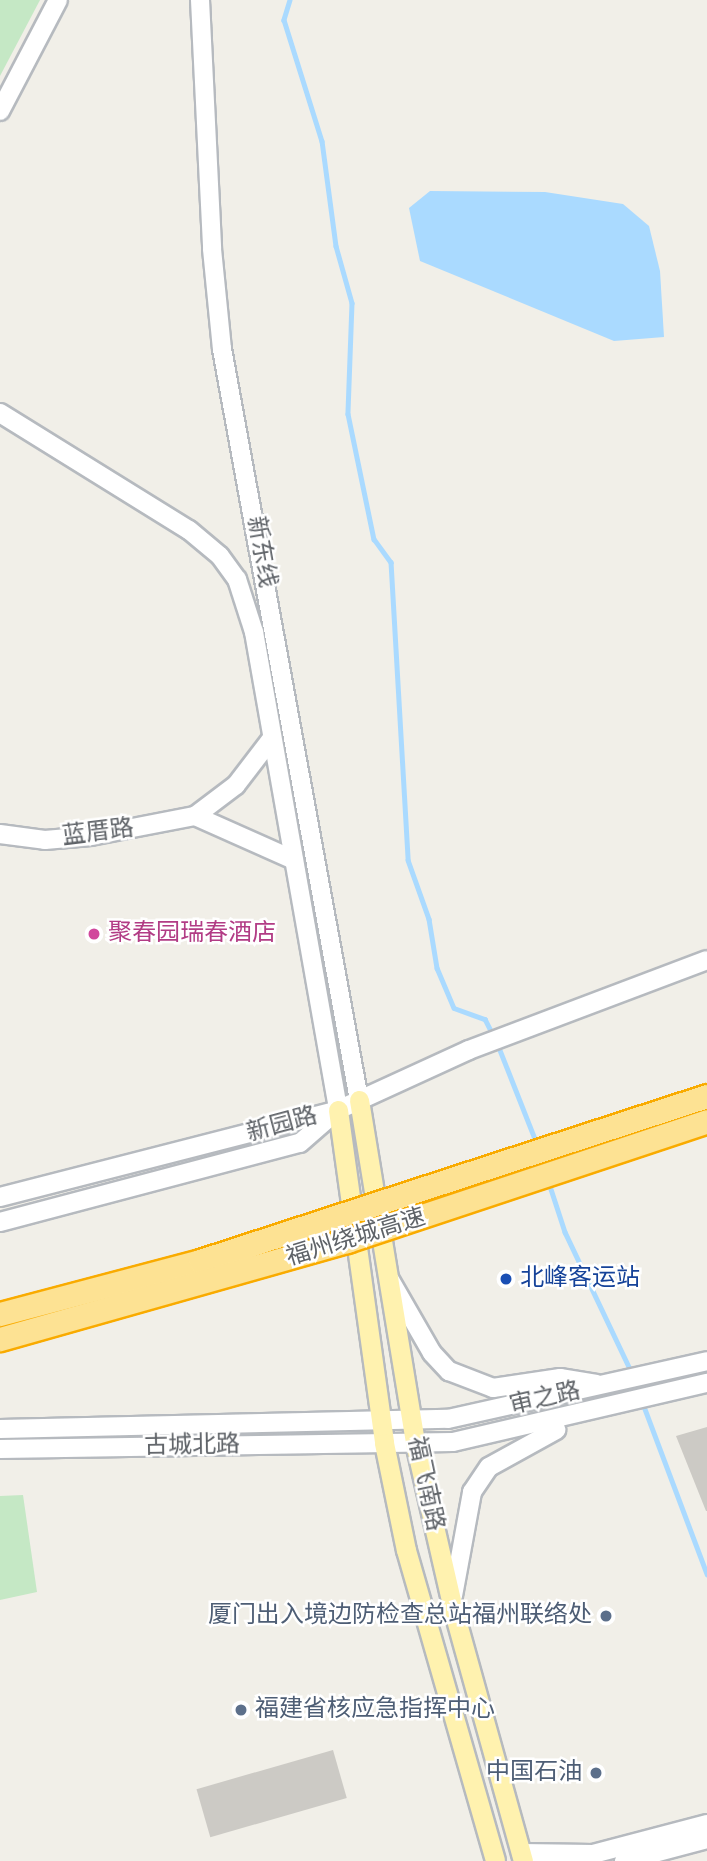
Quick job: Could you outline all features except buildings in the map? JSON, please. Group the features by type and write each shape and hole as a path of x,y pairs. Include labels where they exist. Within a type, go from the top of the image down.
{"highway":[{"name":"福州绕城高速","path":"0,1314 226,1253 707,1096"},
{"name":"福州绕城高速","path":"0,1339 359,1237 707,1121"}],"main road":[{"path":"0,111 58,0"},
{"name":"新东线","path":"200,0 220,329 359,1100"},
{"name":"新东线","path":"0,413 189,530 229,566 249,609 338,1110"},
{"path":"272,738 236,785 195,817 294,860"},
{"name":"蓝厝路","path":"0,834 45,840 91,836 195,817"},
{"path":"338,1110 469,1050 707,960"},
{"name":"福飞南路","path":"359,1100 415,1443 452,1605 522,1857"},
{"name":"福飞南路","path":"338,1110 384,1443 421,1608 495,1861"},
{"name":"新园路","path":"0,1197 338,1110"},
{"name":"新园路","path":"0,1222 300,1143 338,1110"},
{"path":"387,1274 432,1353 449,1371 493,1388 560,1378 608,1385"},
{"name":"审之路","path":"381,1421 493,1411 707,1361"},
{"name":"审之路","path":"384,1443 493,1437 707,1383"},
{"path":"452,1605 462,1522 472,1492 489,1468 524,1443 614,1405"},
{"name":"古城北路","path":"0,1429 381,1421"},
{"name":"古城北路","path":"0,1449 384,1443"},
{"path":"522,1857 593,1854 707,1824"},
{"path":"624,1861 707,1839"}],"green space":[{"path":"0,0 40,0 0,76"},
{"path":"23,1495 37,1592 0,1600 0,1496"}],"water":[{"path":"430,191 545,192 623,204 649,226 660,271 664,337 614,341 420,261 409,208"}],"waterway":[{"path":"290,0 284,20 322,141 336,246 352,303 348,414 374,539 391,562 408,860 429,919 437,968 454,1008 485,1019 494,1037"},
{"path":"498,1045 537,1144"},
{"path":"549,1183 565,1232 632,1373"},
{"path":"642,1401 707,1574"}],"place":[{"name":"聚春园瑞春酒店","path":"94,934"},
{"name":"北峰客运站","path":"506,1279"},
{"name":"厦门出入境边防检查总站福州联络处","path":"606,1616"},
{"name":"福建省核应急指挥中心","path":"241,1710"},
{"name":"中国石油","path":"596,1773"}]}
